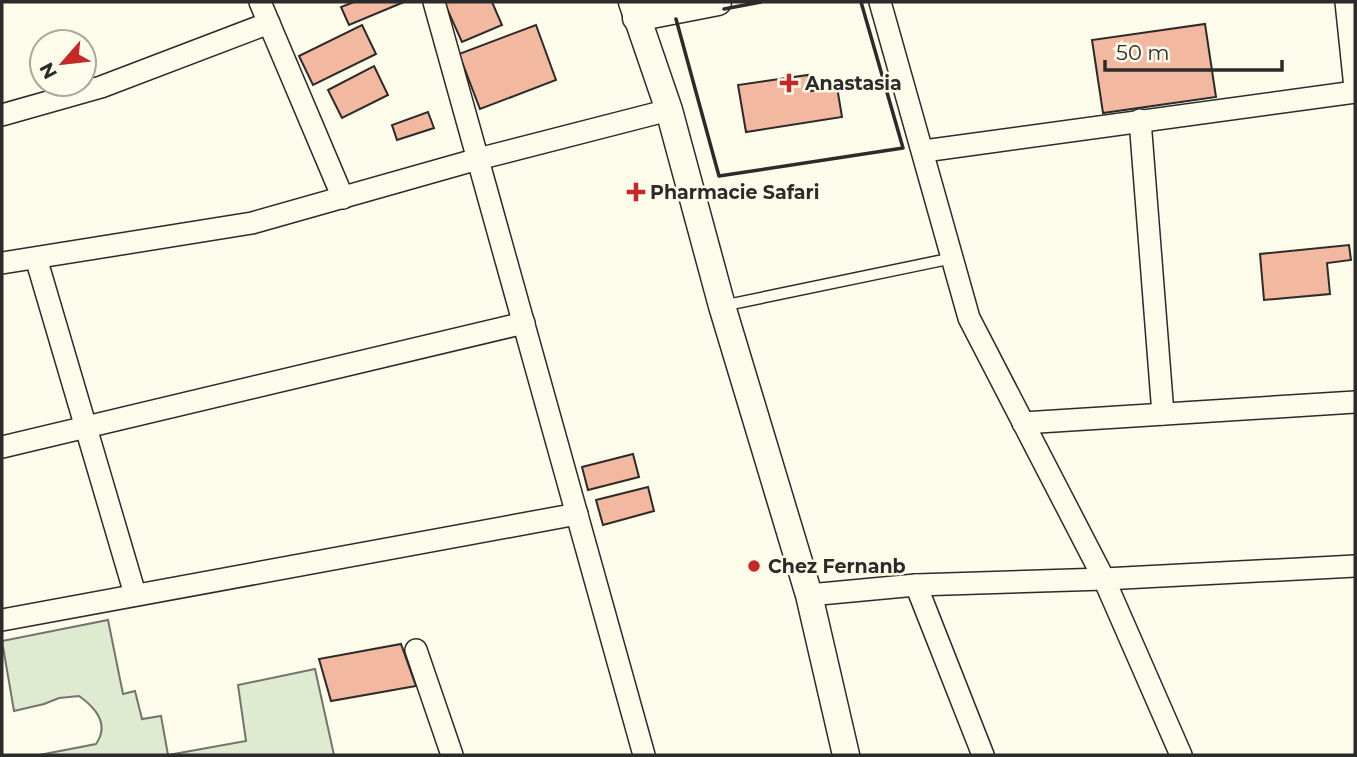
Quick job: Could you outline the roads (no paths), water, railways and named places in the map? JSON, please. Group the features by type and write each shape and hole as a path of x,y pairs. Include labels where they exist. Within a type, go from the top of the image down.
{"street":[{"path":"260,2 343,198"},
{"path":"434,2 644,755"},
{"path":"718,2 634,10 669,110 722,306 809,595 846,755"},
{"path":"880,2 969,318 1104,579 1181,755"},
{"path":"924,151 1355,90 1346,2"},
{"path":"2,115 101,87 269,23"},
{"path":"2,263 252,223 478,159 669,110"},
{"path":"1140,120 1163,414"},
{"path":"36,258 135,594"},
{"path":"2,447 524,323"},
{"path":"1023,423 1355,402"},
{"path":"2,620 577,514"},
{"path":"809,595 916,585 1104,579 1355,566"},
{"path":"916,585 983,755"},
{"path":"416,650 452,755"}],"lane":[{"path":"722,306 953,258"}],"place":[{"name":"Anastasia","path":"789,83"},
{"name":"Pharmacie Safari","path":"636,192"},
{"name":"Chez Fernanb","path":"754,566"}]}
